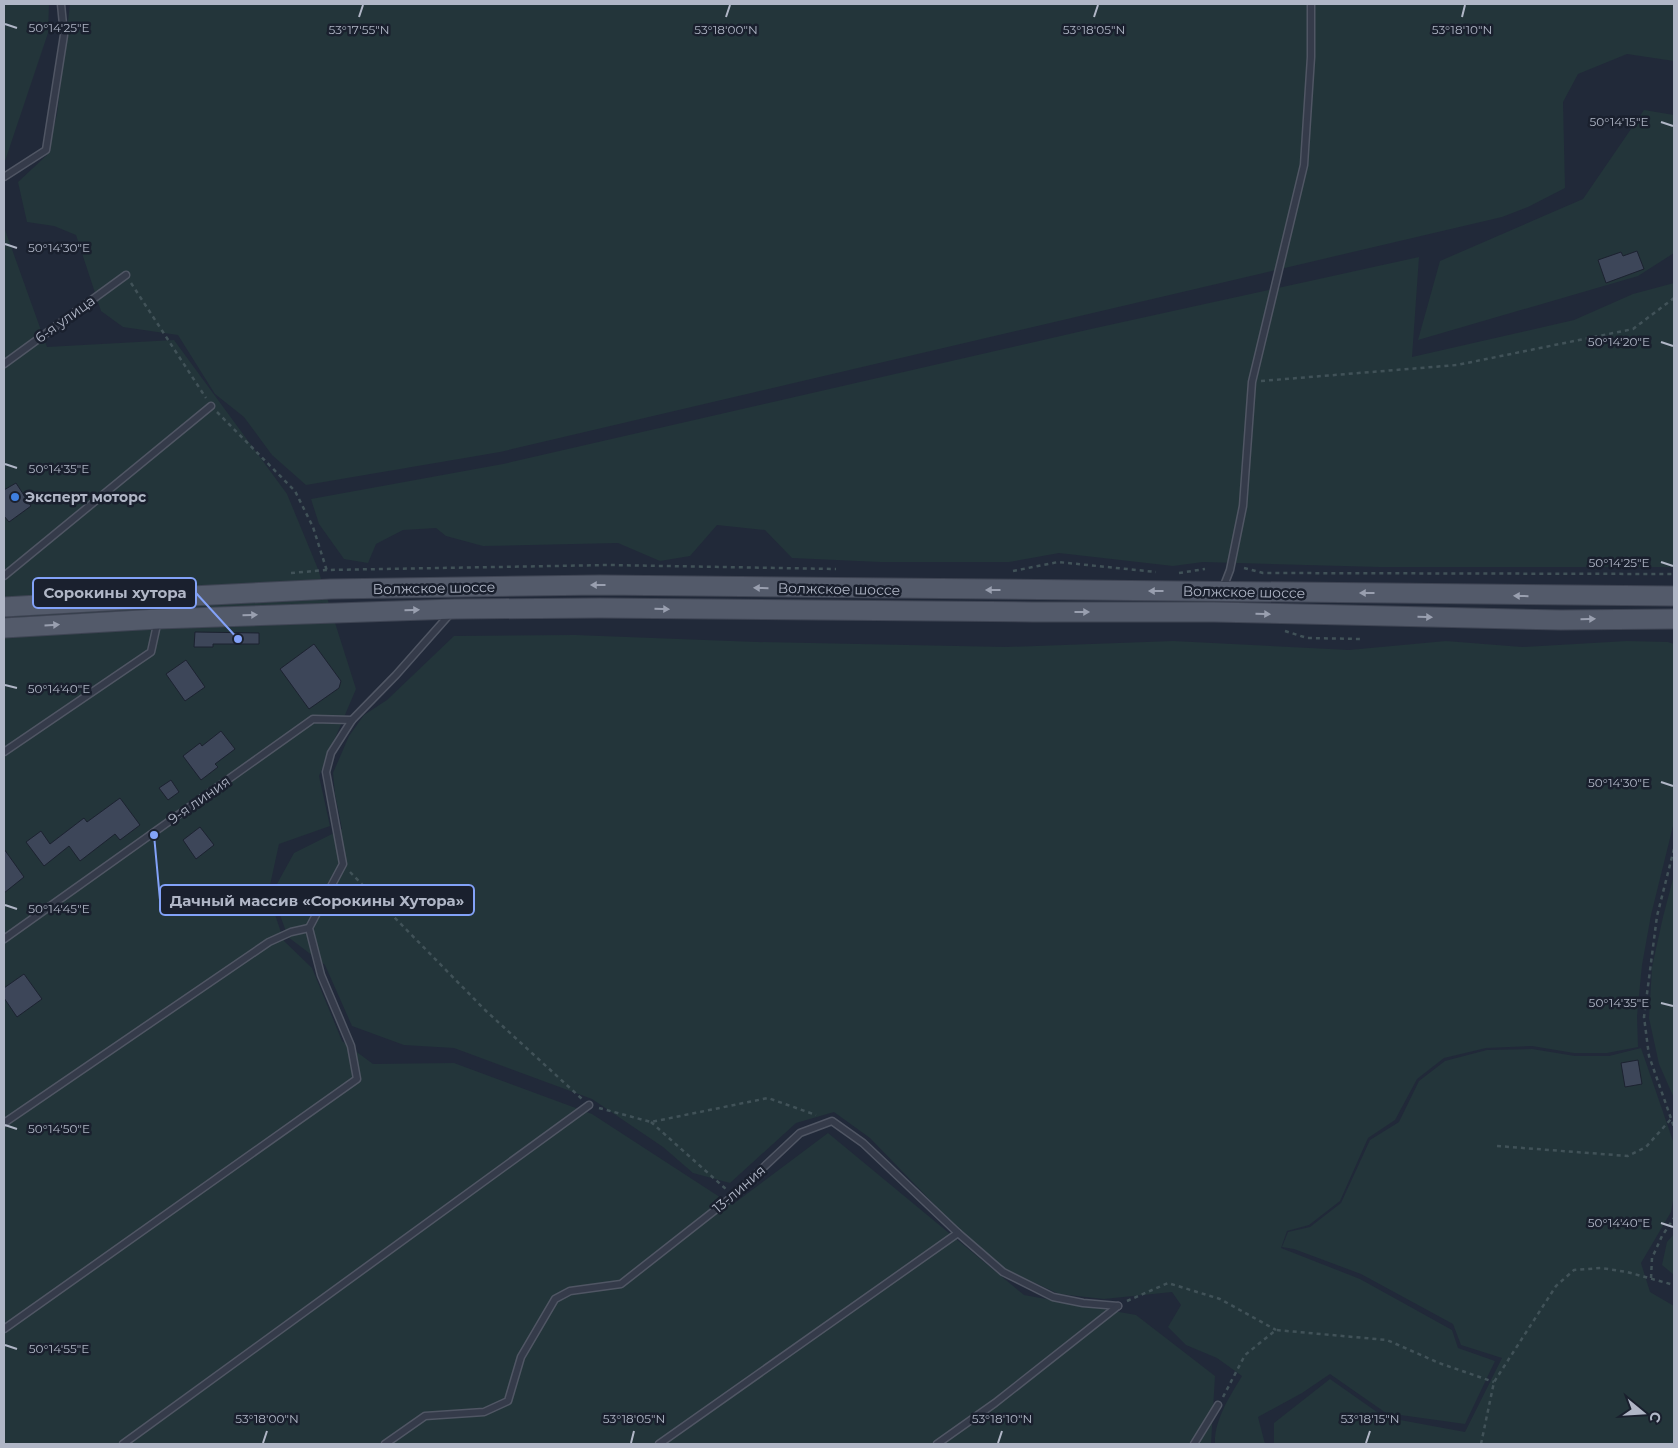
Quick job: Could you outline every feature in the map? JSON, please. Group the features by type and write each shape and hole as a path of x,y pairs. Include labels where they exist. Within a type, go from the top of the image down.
{"main road":[{"name":"Волжское шоссе","path":"4,607 331,589 600,585 1222,593 1674,596"},
{"name":"Волжское шоссе","path":"4,628 158,619 455,609 600,608 1214,612 1551,620 1674,619"}],"lane":[{"path":"4,178 46,150 64,35 61,4"},
{"path":"1222,593 1230,570 1243,506 1252,382 1304,165 1311,57 1311,4"},
{"name":"6-я улица","path":"4,364 126,275"},
{"path":"4,576 211,406"},
{"path":"4,1330 357,1079 351,1046 321,975 310,928 342,864 326,772 331,753 352,720 396,675 455,609"},
{"path":"4,752 151,652 158,619"},
{"name":"9-я линия","path":"4,939 313,720 352,720"},
{"path":"4,1123 269,942 291,932 310,928"},
{"path":"123,1444 589,1105"},
{"path":"832,1121 863,1143 958,1233 1003,1272 1053,1297 1118,1306"},
{"name":"13-линия","path":"386,1444 425,1416 484,1412 508,1401 521,1358 555,1300 570,1291 621,1284 734,1196 800,1133 832,1121"},
{"path":"659,1444 958,1233"},
{"path":"937,1444 995,1403 1118,1306"},
{"path":"1194,1444 1218,1405"}],"path":[{"path":"126,275 211,406 295,491 313,527 331,589"},
{"path":"1252,382 1457,366 1633,329 1674,298"},
{"path":"1244,568 1264,573 1674,574"},
{"path":"1280,630 1307,638 1360,639"},
{"path":"1674,849 1657,916 1644,1017 1649,1056 1674,1127"},
{"path":"342,864 485,1010 589,1105 651,1122 734,1196"},
{"path":"651,1122 768,1098 832,1121"},
{"path":"1497,1146 1628,1156 1646,1147 1671,1119"},
{"path":"1651,1278 1652,1258 1662,1236 1674,1218"},
{"path":"1481,1444 1494,1382 1556,1286 1574,1270 1601,1268 1651,1278 1674,1285"},
{"path":"1118,1306 1168,1283 1220,1299 1276,1330 1387,1340 1439,1363 1494,1382"},
{"path":"1218,1405 1245,1355 1276,1330"}],"shaded area":[{"path":"4,4 49,4 48,33 4,164"},
{"path":"70,4 1674,4 1674,61 1627,54 1578,74 1563,102 1565,188 1528,207 1502,217 500,452 306,485 272,455 244,417 215,394 178,335 123,327 101,311 76,235 54,226 27,222 18,182 47,155 57,114"},
{"path":"1644,110 1674,115 1674,253 1638,276 1418,340 1440,261 1583,199"},
{"path":"4,227 47,347 174,340 287,494 318,569 356,689 319,776 330,826 279,844 268,894 284,941 312,968 342,1041 373,1064 454,1063 592,1114 732,1205 828,1133 1024,1295 1136,1315 1215,1376 1211,1444 4,1444"},
{"path":"1419,257 1412,357 1574,320 1633,294 1674,283 1674,567 1379,567 1203,562 1173,566 1059,553 1009,562 880,562 792,558 765,530 717,525 690,556 660,561 618,543 483,546 446,536 436,528 403,530 376,544 368,563 344,559 319,524 311,499 503,464 1091,329"},
{"path":"575,635 757,642 1006,647 1173,641 1349,650 1446,641 1522,647 1627,641 1668,642 1674,644 1674,822 1651,915 1642,965 1637,1016 1638,1047 1607,1053 1574,1053 1532,1046 1486,1048 1444,1058 1417,1079 1395,1120 1368,1138 1340,1201 1309,1225 1287,1231 1281,1248 1360,1279 1452,1330 1458,1348 1495,1361 1465,1424 1386,1413 1330,1374 1302,1393 1258,1417 1265,1444 1215,1444 1215,1435 1220,1417 1242,1376 1217,1358 1186,1345 1168,1327 1181,1305 1172,1292 1104,1299 1059,1294 1007,1270 959,1230 870,1138 834,1112 796,1123 730,1183 693,1173 663,1147 592,1099 454,1048 404,1045 352,1026 325,965 288,937 272,893 294,853 342,829 333,773 349,736 364,715 387,700 454,636"},
{"path":"1674,875 1674,1098 1659,1064 1649,1018 1652,967"},
{"path":"1641,1048 1674,1144 1674,1196 1671,1212 1641,1263 1650,1292 1674,1306 1674,1444 1274,1444 1274,1423 1330,1379 1384,1417 1465,1432 1502,1358 1461,1345 1453,1324 1361,1274 1294,1249 1282,1247 1288,1232 1310,1227 1341,1203 1370,1140 1399,1122 1419,1081 1445,1061 1487,1050 1532,1049 1575,1056 1609,1056"},
{"path":"1674,1234 1674,1275 1662,1265 1667,1242"}],"building":[{"path":"1637,251 1644,269 1606,283 1598,260 1621,252 1623,256"},
{"name":"Эксперт моторс","path":"16,483 31,506 9,522 4,516 4,490"},
{"path":"195,632 259,633 259,644 213,644 213,647 194,647"},
{"path":"314,644 341,681 339,688 309,709 280,669"},
{"path":"186,660 205,687 185,701 166,674"},
{"path":"221,731 235,749 215,764 218,767 201,780 183,756 200,743 202,746"},
{"path":"171,780 179,792 168,800 159,788"},
{"path":"120,798 140,825 120,840 115,834 80,861 69,846 44,866 26,842 41,831 50,844 84,818 87,822"},
{"path":"200,827 214,845 196,859 183,840"},
{"path":"4,849 24,877 4,893"},
{"path":"24,974 42,999 17,1017 4,998 4,988"},
{"path":"1638,1060 1642,1084 1625,1087 1621,1063"}],"place":[{"name":"Эксперт моторс","path":"15,497"},
{"name":"Сорокины хутора","path":"238,639"},
{"name":"Дачный массив «Сорокины Хутора»","path":"154,835"}]}
